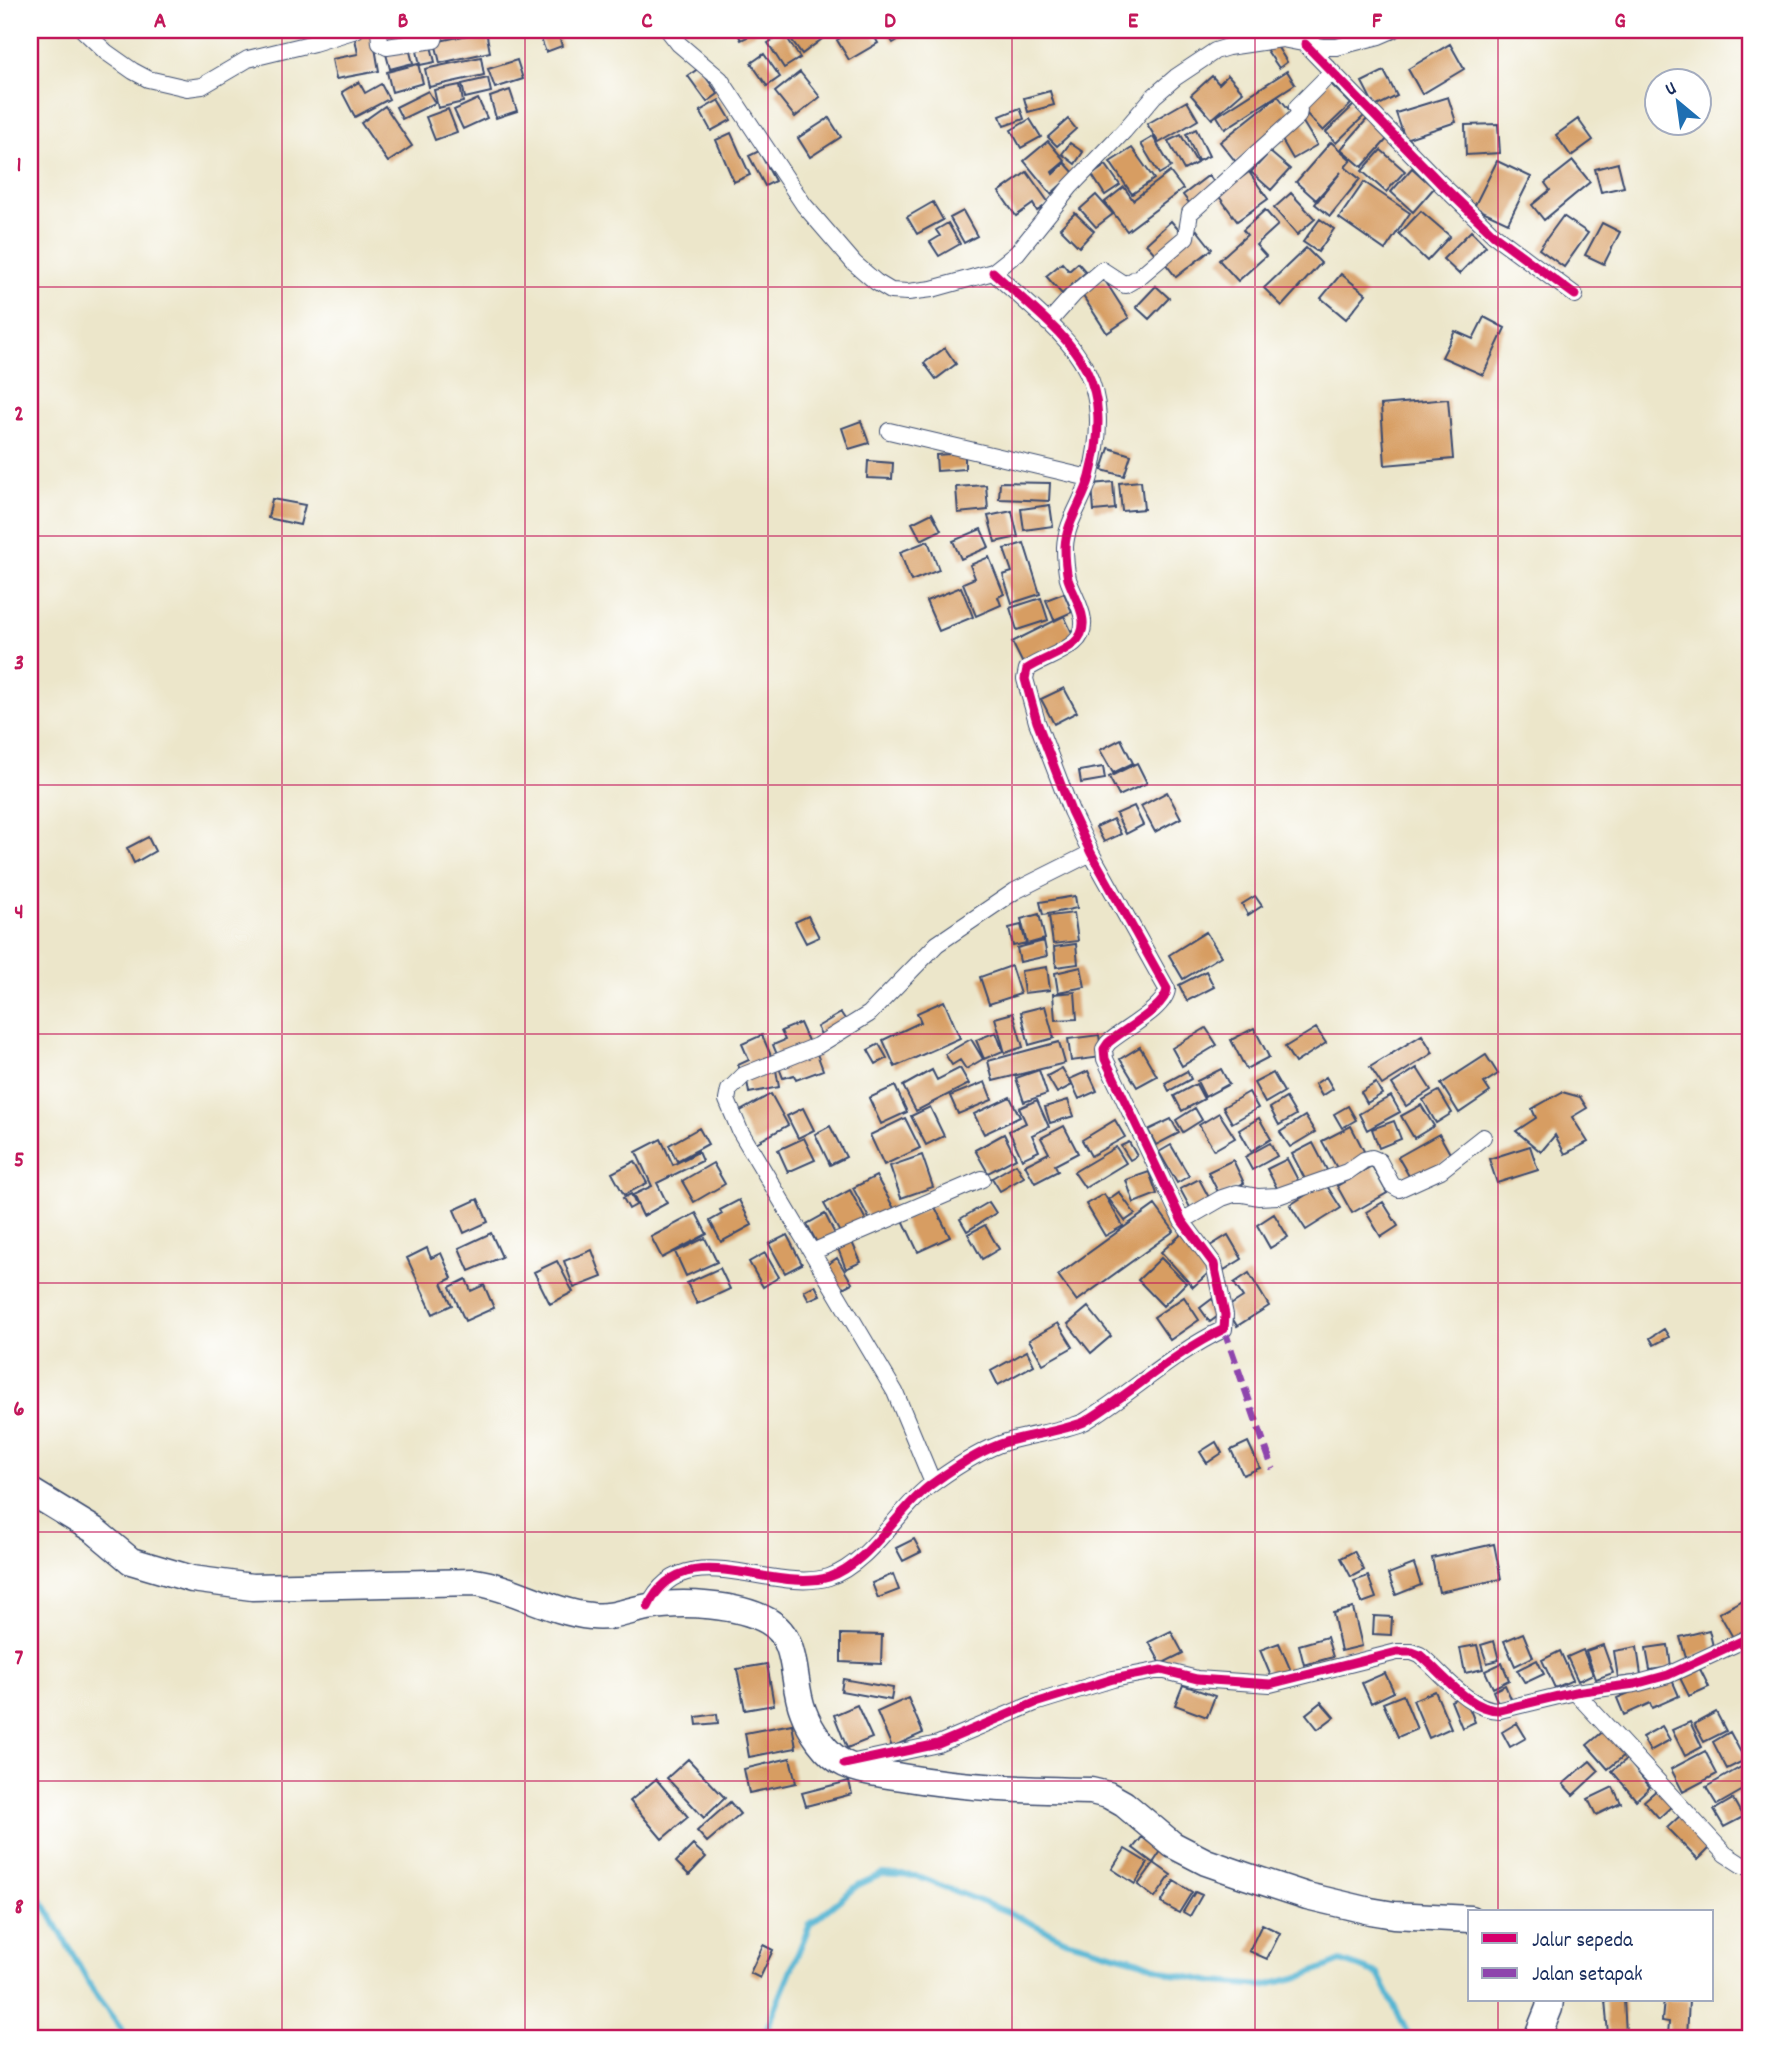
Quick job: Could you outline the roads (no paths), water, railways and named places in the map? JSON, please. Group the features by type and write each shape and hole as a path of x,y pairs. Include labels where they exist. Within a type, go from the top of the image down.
{"main road":[{"path":"30,1491 94,1530 131,1560 165,1573 219,1585 313,1587 475,1582 492,1584 555,1608 592,1617 617,1616 648,1606 695,1605 730,1608 754,1614 771,1622 783,1636 792,1654 803,1712 830,1754 844,1764 948,1785 1091,1791 1108,1795 1124,1804 1173,1845 1206,1862 1246,1876 1329,1902 1370,1911 1468,1919"},
{"path":"1537,2038 1550,2002"}],"street":[{"path":"83,30 106,52 133,71 160,83 187,88 202,86 248,58 356,30"},
{"path":"379,30 380,43 387,47 435,40 437,30"},
{"path":"668,30 679,44 720,79 804,205 854,263 891,291 908,292 932,289 993,272 1017,253 1070,187 1154,96 1176,77 1216,51 1282,39 1337,47 1355,44 1393,30"},
{"path":"1305,44 1493,235 1575,295"},
{"path":"1048,323 1074,294 1102,270 1125,285 1139,277 1186,237 1190,213 1298,116 1297,107 1332,72"},
{"path":"648,1606 664,1583 696,1570 753,1574 798,1581 817,1580 839,1573 877,1540 933,1483 979,1454 1004,1443 1084,1422 1152,1373 1205,1338 1224,1329 1225,1315 1214,1264 1182,1221 1106,1065 1104,1055 1108,1043 1158,1006 1167,996 1167,989 1091,853 1071,811 1037,722 1025,679 1027,669 1069,647 1080,636 1083,618 1069,579 1065,548 1068,532 1089,478 1097,444 1098,399 1088,370 1076,351 993,272"},
{"path":"889,430 1089,478"},
{"path":"933,1483 895,1392 740,1131 727,1100 730,1090 744,1075 817,1046 869,1014 922,956 1015,891 1091,853"},
{"path":"1182,1221 1222,1198 1237,1193 1258,1197 1288,1194 1347,1172 1364,1160 1372,1158 1379,1161 1392,1185 1399,1189 1441,1170 1483,1137"},
{"path":"812,1252 982,1179"},
{"path":"844,1764 938,1744 1035,1703 1114,1679 1161,1670 1197,1679 1270,1684 1404,1651 1420,1655 1471,1701 1490,1710 1500,1710 1575,1692 1635,1684 1668,1675 1750,1637"},
{"path":"1575,1692 1725,1854 1742,1865 1750,1865"}],"waterway":[{"path":"763,2038 810,1924 858,1885 882,1874 916,1876 1008,1912 1066,1940 1140,1961 1172,1974 1215,1982 1263,1986 1303,1976 1341,1961 1378,1974 1410,2038"},
{"path":"30,1886 47,1908 93,1991 128,2038"}]}
